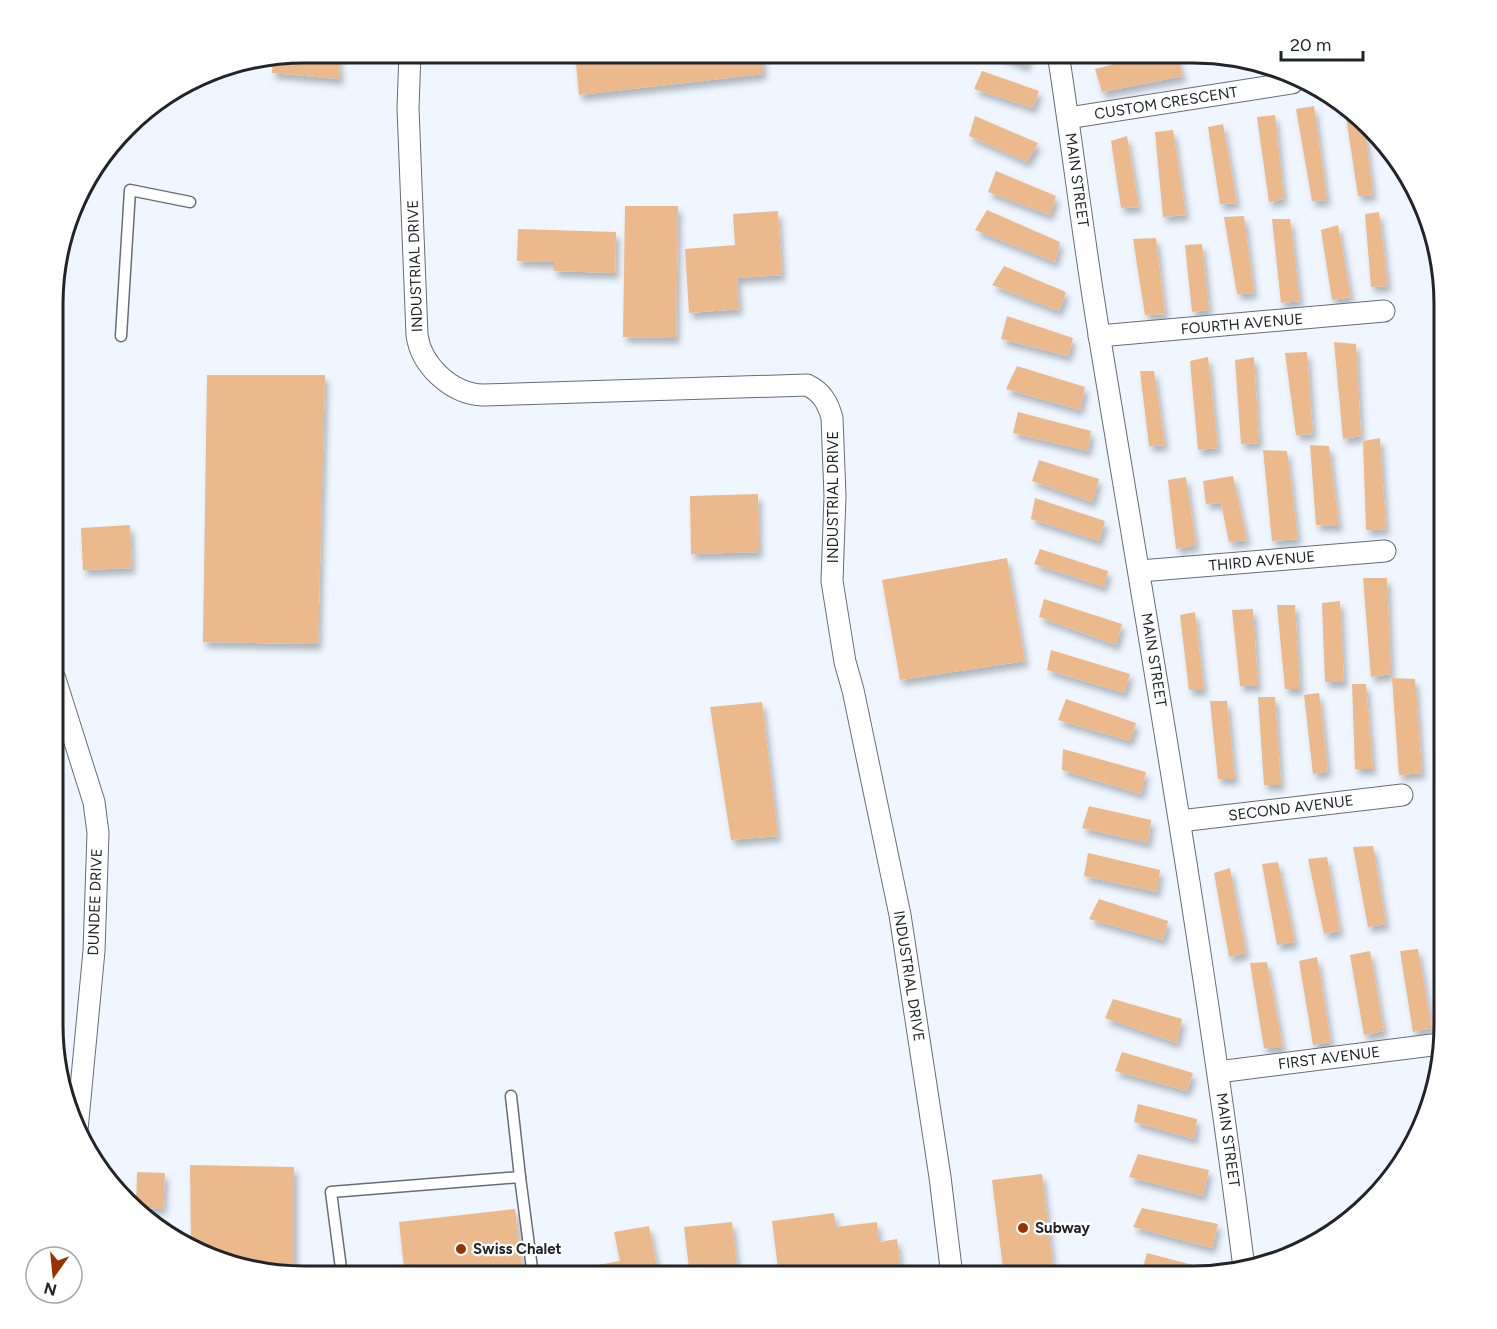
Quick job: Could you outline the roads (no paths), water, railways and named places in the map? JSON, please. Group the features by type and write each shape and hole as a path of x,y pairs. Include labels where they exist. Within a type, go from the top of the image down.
{"street":[{"name":"INDUSTRIAL DRIVE","path":"410,63 408,108 417,335 420,350 438,374 457,388 475,394 807,386 820,393 829,408 832,418 835,496 832,581 835,607 900,915 940,1177 951,1266"},
{"name":"MAIN STREET","path":"1060,63 1099,336 1180,821 1218,1072 1243,1260"},
{"name":"CUSTOM CRESCENT","path":"1068,118 1290,83"},
{"name":"FOURTH AVENUE","path":"1099,336 1384,311"},
{"name":"THIRD AVENUE","path":"1140,571 1385,551"},
{"name":"DUNDEE DRIVE","path":"63,704 94,802 98,833 94,941 79,1111"},
{"name":"SECOND AVENUE","path":"1180,821 1402,795"},
{"name":"FIRST AVENUE","path":"1218,1072 1433,1045"}],"lane":[{"path":"121,336 130,190 190,202"},
{"path":"511,1096 532,1266"},
{"path":"341,1266 331,1192 520,1177"}],"place":[{"name":"Subway","path":"1023,1228"},
{"name":"Swiss Chalet","path":"461,1249"}]}
